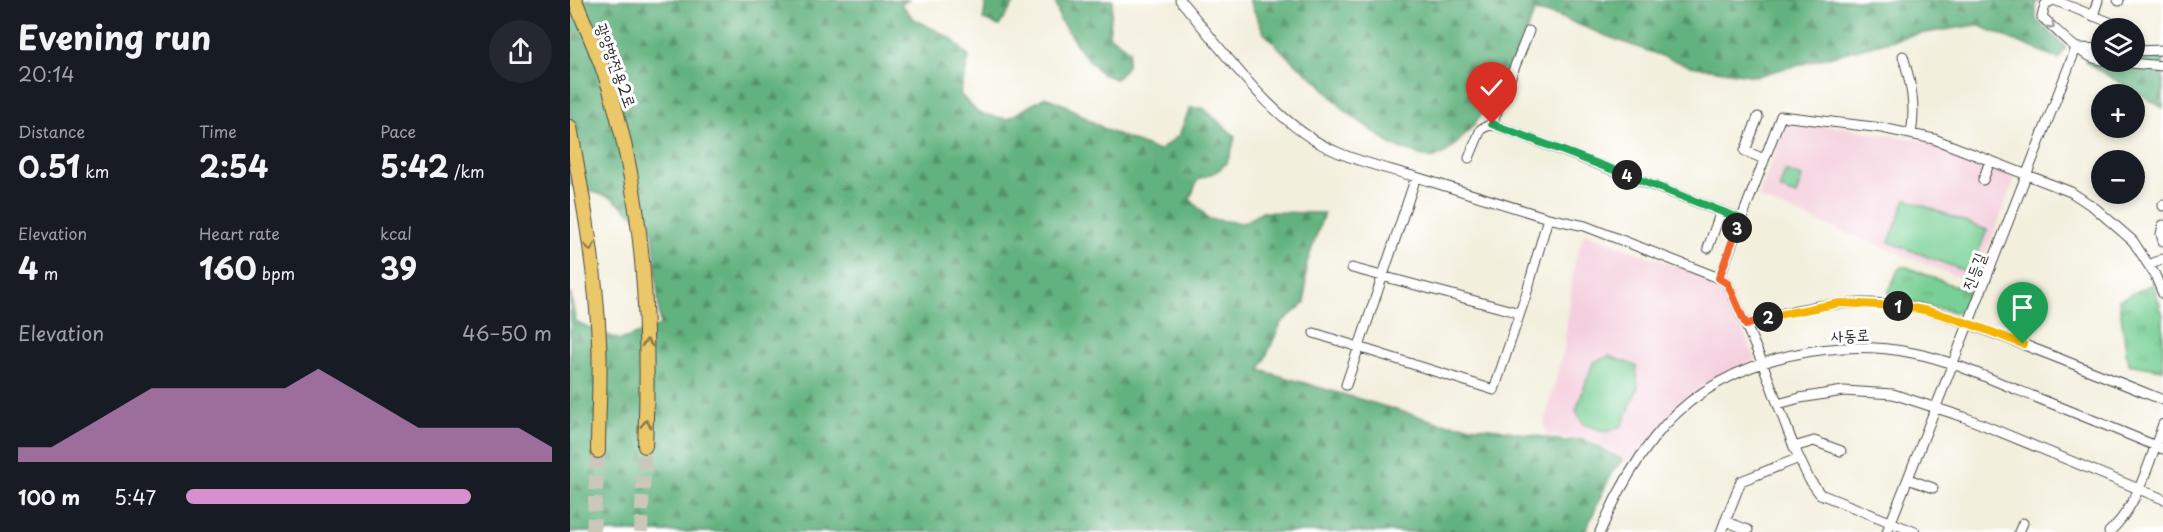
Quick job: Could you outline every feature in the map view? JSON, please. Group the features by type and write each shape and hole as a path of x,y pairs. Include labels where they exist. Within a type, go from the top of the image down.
{"highway":[{"name":"광양항전용2로","path":"575,0 611,91 625,142 635,198 647,309 645,446"},
{"path":"570,127 587,218 596,301 599,342 598,451"}],"street":[{"path":"1180,0 1286,121 1312,139 1337,152 1548,218 1585,226 1719,278 1728,284 1762,362 1794,447 1809,479 1820,494 1889,527 1915,532"},
{"path":"2091,56 2076,48 2042,17 2045,5 2053,0 2098,18"},
{"path":"2093,16 2098,0"},
{"path":"1469,158 1481,129 1492,124 1529,32"},
{"path":"2076,48 2091,49"},
{"name":"진등길","path":"1889,527 2076,48"},
{"path":"2145,51 2163,50"},
{"path":"1903,56 1912,91 1914,116 1911,134"},
{"path":"2145,64 2163,66"},
{"path":"1719,278 1781,116 1882,128 1934,139 2072,192 2095,208 2133,241 2149,266 2159,273 2163,294"},
{"path":"1758,117 1745,151 1764,159"},
{"path":"1492,124 1741,219"},
{"path":"1983,180 1990,161"},
{"path":"1346,385 1416,177"},
{"path":"1708,248 1721,211"},
{"path":"1314,333 1494,390 1548,218"},
{"path":"2163,225 2161,234 2163,241"},
{"path":"2149,266 2163,259"},
{"path":"1352,267 1520,313"},
{"path":"1746,325 1768,316 1840,303 1876,303 1913,307 1968,324 2163,400"},
{"name":"사동로","path":"1600,532 1618,493 1655,437 1687,405 1709,388 1762,362 1806,352 1849,346 1891,349 1925,356 1953,364 2159,447"},
{"path":"1778,404 1843,391 1893,394 1936,407 2163,499"},
{"path":"2109,532 2118,525 2139,489 2159,447 2163,424"},
{"path":"1794,447 1814,441 1841,451"},
{"path":"1721,532 1741,482 1799,458"},
{"path":"1908,479 1933,488"},
{"path":"1725,521 1748,530"}],"shaded area":[{"path":"1792,121 1933,143 2009,173 2014,181 1974,283 1758,198 1785,127"},
{"path":"1584,233 1720,282 1756,359 1701,386 1630,463 1584,437 1547,435 1544,423 1564,348 1574,265"}],"green space":[{"path":"570,0 908,0 901,4 914,19 951,38 969,57 960,94 978,113 1007,119 1045,97 1065,105 1106,130 1159,151 1179,135 1190,108 1203,108 1235,136 1225,165 1214,173 1198,179 1190,199 1209,219 1243,223 1262,212 1324,213 1306,266 1305,303 1281,323 1260,370 1441,423 1498,429 1564,441 1583,439 1623,460 1612,472 1585,532 570,532 570,292 576,322 620,340 660,326 653,231 612,198 570,185"},
{"path":"984,0 1016,0 999,26 983,20 986,2"},
{"path":"1055,0 1113,0 1109,35 1129,50 1127,66 1116,79 1102,74 1081,51 1060,20"},
{"path":"1249,0 2041,0 2036,3 2036,20 2066,47 2059,59 1977,25 1912,35 1756,76 1690,66 1555,15 1535,11 1501,84 1479,118 1452,148 1432,159 1393,146 1344,110 1318,82 1264,33"},
{"path":"2163,54 2163,108 2145,97 2145,84 2122,84 2102,72 2145,72 2145,55"},
{"path":"2087,58 2091,59 2091,66 2085,62"},
{"path":"1785,171 1802,177 1796,195 1779,189"},
{"path":"1906,199 1987,230 1972,268 1967,272 1889,242"},
{"path":"1901,267 1907,267 1969,292 1962,310 1959,313 1893,299 1888,293"},
{"path":"2153,284 2163,315 2163,370 2128,364 2119,300"},
{"path":"1609,356 1636,366 1638,387 1622,426 1606,432 1583,424 1576,410 1593,363"}],"tunnel":[{"path":"641,532 645,446"},
{"path":"593,532 598,451"}],"route":[{"path":"1492,124 1741,219 1719,278 1728,284 1746,325 1768,316 1802,309 1840,303 1876,303 1913,307 2023,344"}]}
